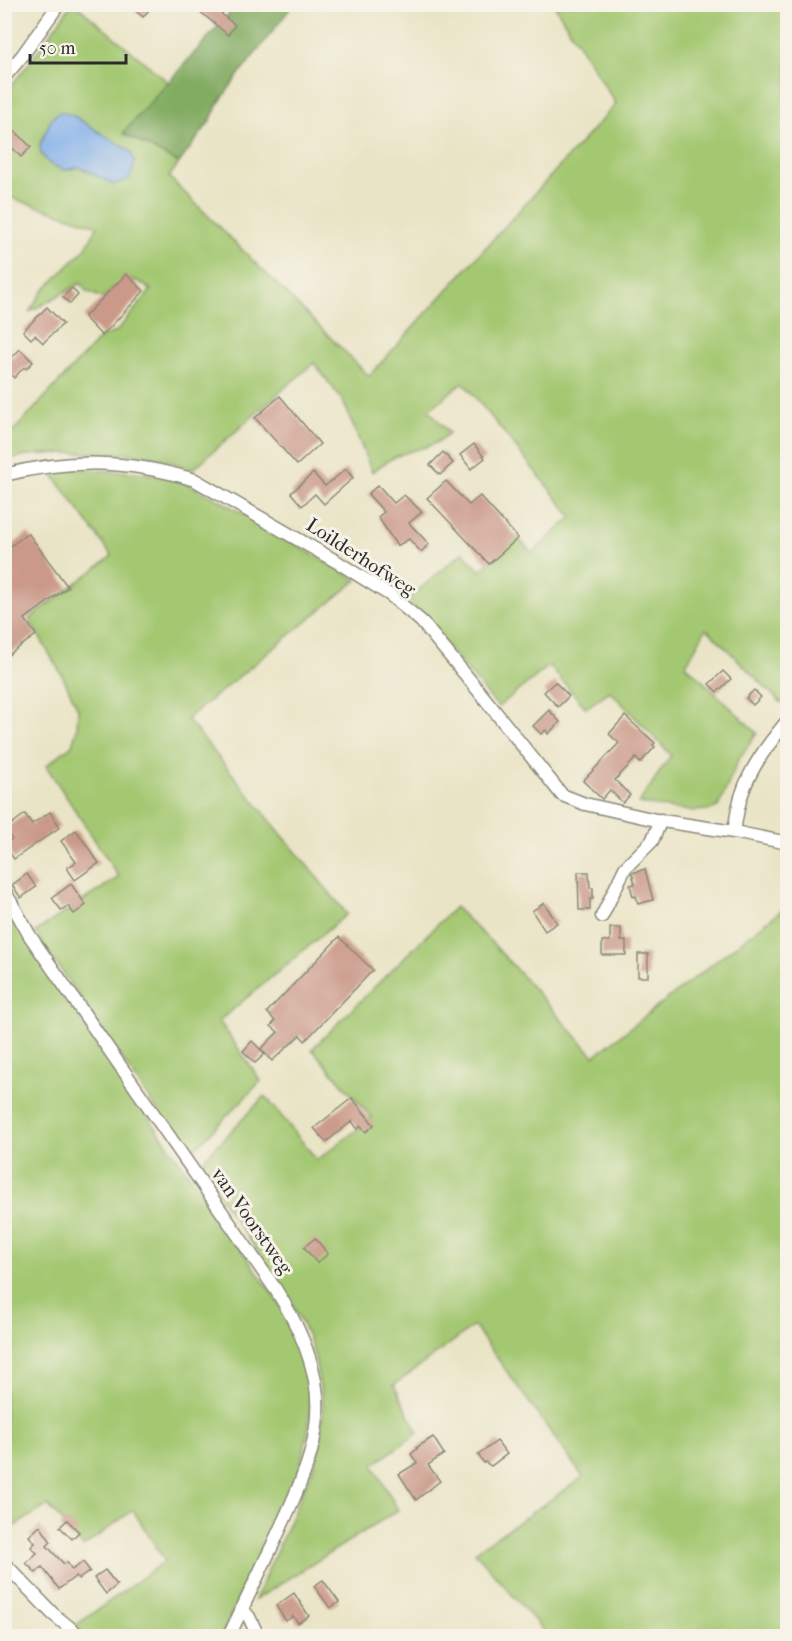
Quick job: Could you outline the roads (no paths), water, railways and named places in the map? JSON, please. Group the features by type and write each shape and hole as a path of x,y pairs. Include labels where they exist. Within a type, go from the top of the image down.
{"street":[{"path":"4,77 49,21 59,4"},
{"name":"Loilderhofweg","path":"4,475 57,464 88,463 133,465 171,472 195,480 348,568 390,595 421,621 562,795 585,804 788,843"},
{"path":"734,832 741,794 750,775 767,747 788,720"},
{"path":"602,916 625,868 652,842 661,820"},
{"name":"van Voorstweg","path":"4,890 30,936 276,1290 294,1318 308,1354 316,1382 317,1415 312,1451 299,1489 229,1636"},
{"path":"4,1563 53,1614 80,1636"},
{"path":"242,1610 249,1617 258,1636"}],"water":[{"path":"61,112 72,115 130,151 134,158 134,165 129,179 114,185 80,167 64,170 50,164 41,154 40,145 50,122 56,114"}]}
